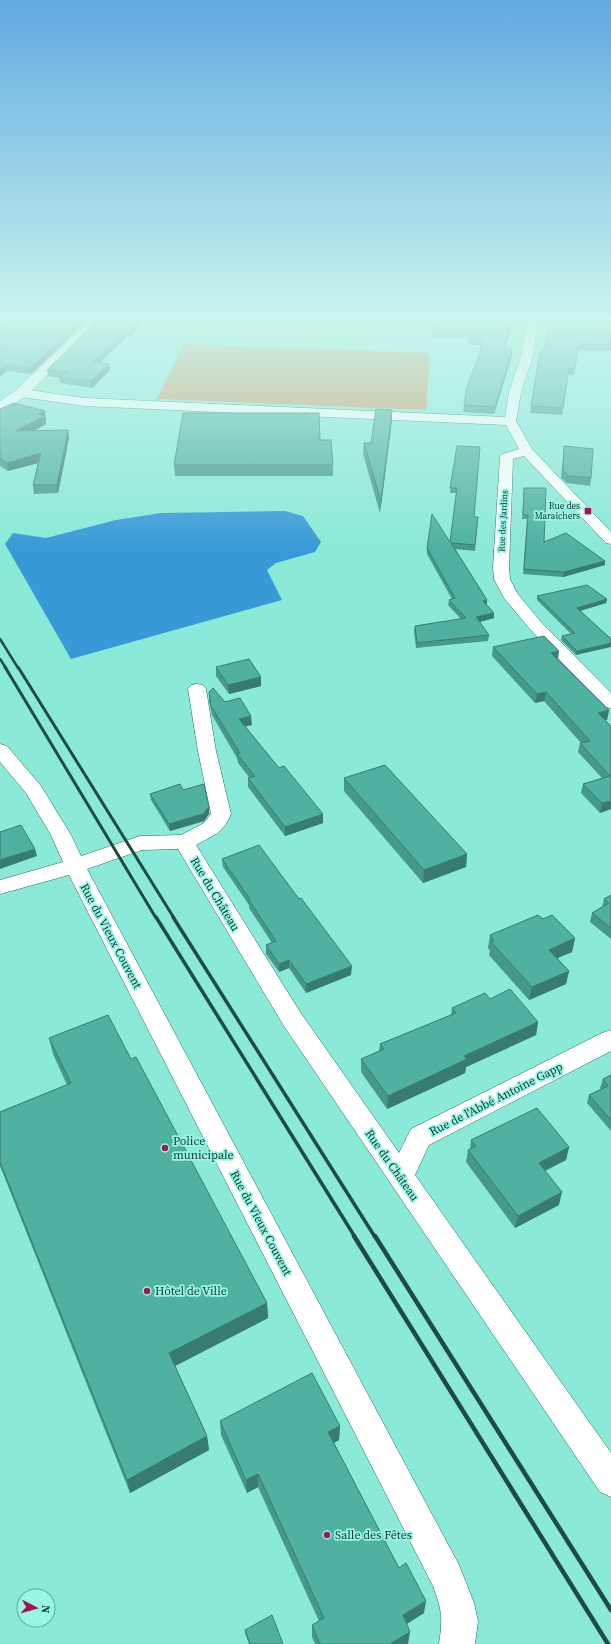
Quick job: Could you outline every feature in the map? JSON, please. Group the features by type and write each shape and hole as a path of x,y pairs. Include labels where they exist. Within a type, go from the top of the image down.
{"main road":[{"path":"0,407 17,396"}],"street":[{"path":"40,396 85,402 510,421"},
{"path":"514,396 510,421 526,452 611,540"},
{"name":"Rue des Jardins","path":"526,452 507,457 501,567 502,579 510,595 535,625 611,703"},
{"path":"0,887 75,866 140,843 184,842 215,825 220,820 221,814 207,751 197,689"},
{"name":"Rue du Vieux Couvent","path":"0,750 34,790 61,835 75,866 447,1578 457,1603 460,1621 457,1644"},
{"name":"Rue du Château","path":"184,842 292,1019 611,1481"},
{"name":"Rue de l'Abbé Antoine Gapp","path":"401,1178 420,1137 611,1040"}],"shaded area":[{"path":"159,396 427,396 426,410 157,399"}],"water":[{"path":"285,511 303,516 321,542 315,552 276,563 267,570 282,600 71,659 5,544 13,533 46,538 116,520 161,513"}],"building":[{"path":"466,396 498,396 495,407 464,405"},
{"path":"533,396 565,396 563,408 531,406"},
{"path":"14,403 45,411 38,414 45,416 16,431 68,430 57,485 33,485 41,453 7,463 0,459 0,409"},
{"path":"376,409 392,410 381,501 364,443 371,443"},
{"path":"183,413 319,413 320,440 331,440 333,465 174,465"},
{"path":"457,446 480,447 474,517 478,517 475,545 451,543 487,600 483,601 494,613 476,617 489,635 417,643 415,626 466,618 449,600 455,598 427,548 432,514 450,542 457,488 450,488"},
{"path":"564,446 593,449 591,478 568,476 563,470"},
{"path":"524,488 546,488 544,542 566,533 605,561 564,572 524,569 528,515 523,515"},
{"path":"587,585 607,599 577,608 611,639 611,643 577,651 562,636 575,633 537,596"},
{"path":"544,636 559,651 551,653 609,710 598,713 611,726 611,801 602,803 583,784 610,776 580,743 590,741 546,692 537,694 493,647"},
{"path":"249,659 261,677 228,685 216,667"},
{"path":"213,688 225,702 240,698 251,716 239,719 279,768 284,766 323,814 285,827 248,778 255,776 237,754 240,753 211,706 209,692"},
{"path":"385,765 467,854 424,870 344,778"},
{"path":"180,784 183,790 204,784 209,807 203,814 169,824 150,794"},
{"path":"21,825 35,849 0,860 0,832"},
{"path":"259,845 352,966 306,984 289,960 279,964 266,945 276,941 249,900 250,899 222,859"},
{"path":"611,895 611,928 592,913 609,903 604,899"},
{"path":"538,915 543,919 552,915 575,938 549,950 569,971 532,987 491,942 494,941 490,935"},
{"path":"510,989 538,1022 464,1056 467,1059 388,1096 361,1059 384,1049 380,1044 456,1013 452,1008 485,993 490,999"},
{"path":"108,1015 131,1059 136,1057 267,1303 169,1353 207,1436 127,1480 0,1162 0,1112 71,1083 49,1038"},
{"path":"611,1075 611,1120 589,1095 608,1086 603,1079"},
{"path":"537,1108 569,1147 539,1163 562,1192 518,1216 468,1150 476,1146 471,1140"},
{"name":"Salle des Fêtes","path":"312,1373 340,1426 328,1432 399,1568 406,1563 426,1601 403,1615 410,1632 390,1644 320,1644 312,1625 324,1618 258,1474 246,1480 220,1421"},
{"path":"272,1615 283,1644 250,1644 245,1630"}],"railway":[{"path":"0,639 18,668"},
{"path":"0,659 6,668"},
{"path":"5,667 156,918"},
{"path":"18,667 174,918"},
{"path":"156,917 355,1237"},
{"path":"173,917 375,1237"},
{"path":"354,1236 608,1644"},
{"path":"375,1236 611,1610"}],"place":[{"name":"Rue des Maraichers","path":"588,511"},
{"name":"Police municipale","path":"165,1148"},
{"name":"Hôtel de Ville","path":"147,1291"},
{"name":"Salle des Fêtes","path":"327,1535"}]}
